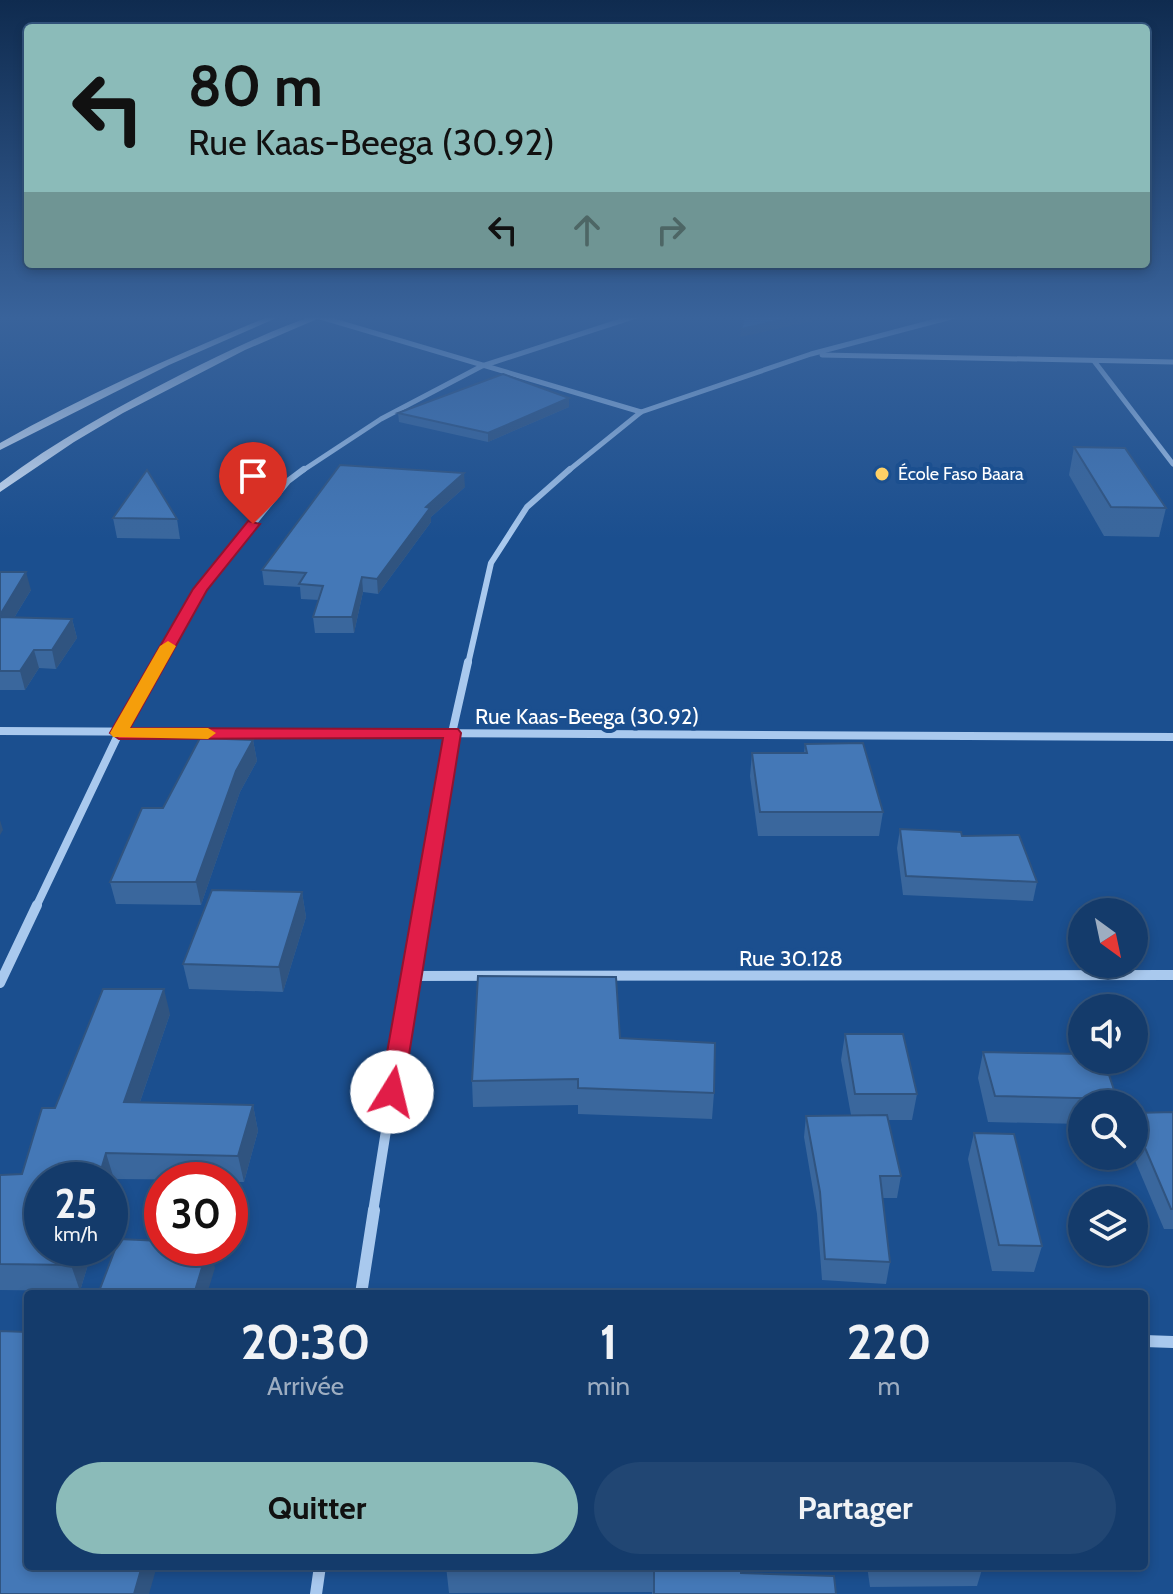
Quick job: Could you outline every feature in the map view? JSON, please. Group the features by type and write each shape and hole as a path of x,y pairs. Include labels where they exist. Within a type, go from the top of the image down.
{"main road":[{"path":"0,447 109,390"},
{"path":"0,489 67,440 158,390"}],"street":[{"path":"0,983 119,733 200,589 288,481 326,452 436,390"},
{"path":"566,390 641,412"},
{"path":"362,1290 409,976 452,733 491,563 527,507 588,453 641,412 704,390"},
{"path":"1116,390 1173,464"},
{"path":"1163,452 1173,452"},
{"name":"Rue Kaas-Beega (30.92)","path":"0,731 1173,737"},
{"name":"Rue 30.128","path":"409,976 1173,975"},
{"path":"1148,1341 1173,1342"},
{"path":"316,1594 319,1570"}],"building":[{"path":"459,390 548,390 569,398 488,433 398,413"},
{"path":"1074,447 1125,448 1166,508 1111,507"},
{"path":"340,465 464,473 426,507 430,508 377,579 362,577 352,617 313,617 323,586 299,584 306,573 262,570"},
{"path":"147,470 177,519 113,518"},
{"path":"0,572 26,572 0,615"},
{"path":"0,617 72,619 52,650 34,650 20,671 0,671"},
{"path":"200,738 253,740 236,771 196,882 110,882 142,808 163,808"},
{"path":"863,743 883,812 760,812 752,753 807,753 805,744"},
{"path":"900,829 961,832 962,836 1019,835 1037,882 906,876"},
{"path":"212,890 302,892 279,967 183,964"},
{"path":"478,976 616,977 620,1038 715,1043 714,1093 578,1088 578,1079 472,1081"},
{"path":"103,989 164,989 124,1102 253,1105 238,1156 106,1153 103,1162 26,1162 42,1108 55,1108"},
{"path":"845,1034 903,1034 917,1094 855,1094"},
{"path":"983,1052 1068,1054 1068,1074 1109,1074 1114,1090 1068,1090 1068,1098 995,1096"},
{"path":"1173,1112 1173,1209 1148,1155 1148,1113"},
{"path":"887,1115 901,1176 880,1176 890,1262 825,1259 820,1192 806,1116"},
{"path":"974,1133 1014,1134 1042,1246 999,1245"},
{"path":"24,1167 24,1264 0,1264 0,1175 22,1174"},
{"path":"128,1239 144,1240 144,1266 203,1266 195,1290 100,1290 109,1266 128,1266"},
{"path":"0,1331 24,1332 24,1570 141,1570 134,1594 0,1594"},
{"path":"654,1570 741,1570 741,1573 834,1576 836,1594 654,1594"}],"slow traffic":[{"path":"168,646 119,733 208,733"}],"place":[{"name":"École Faso Baara","path":"882,474"}],"route":[{"path":"253,524 200,589 119,733 452,733 392,1092"}]}
